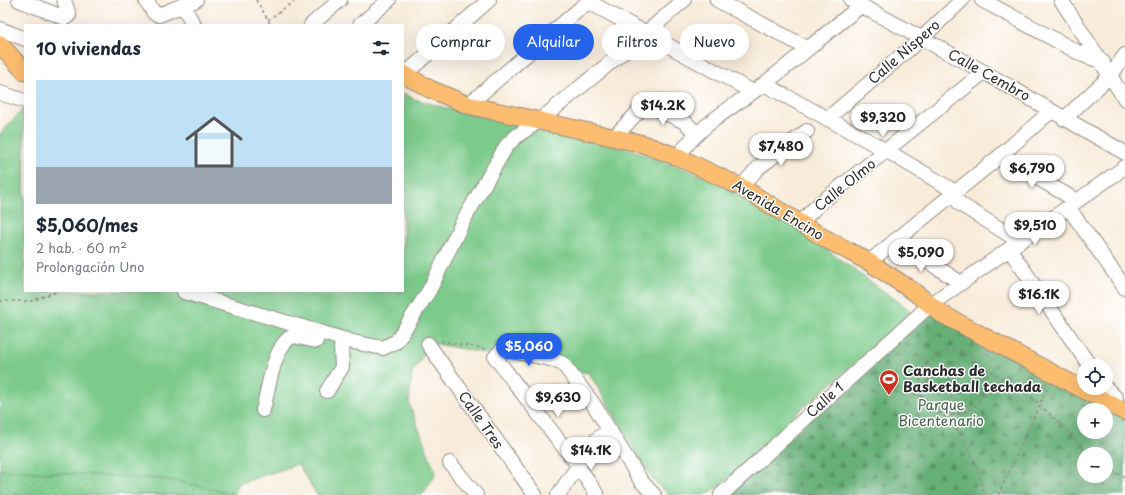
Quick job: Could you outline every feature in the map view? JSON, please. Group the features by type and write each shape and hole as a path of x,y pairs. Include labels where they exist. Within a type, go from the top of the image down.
{"main road":[{"path":"2,52 24,71"},
{"name":"Avenida Encino","path":"404,75 468,105 643,144 678,156 741,187 868,262 942,314 1116,399"}],"street":[{"path":"19,0 59,17 68,17 69,13 64,0"},
{"path":"146,0 157,15 162,15 196,0"},
{"path":"312,24 340,0"},
{"path":"361,24 389,0"},
{"path":"404,75 489,0"},
{"path":"657,24 684,0"},
{"path":"717,0 807,48"},
{"name":"Calle Níspero","path":"827,119 922,38 962,0"},
{"path":"982,0 1084,55 1103,62"},
{"path":"1061,0 1103,62 1125,99"},
{"path":"468,105 590,1 629,24"},
{"path":"678,156 692,138 764,84 807,48 856,3"},
{"name":"Calle Cembro","path":"856,3 984,72 1125,154"},
{"path":"183,6 193,24"},
{"path":"0,29 24,39"},
{"path":"672,48 752,92"},
{"path":"1064,119 1111,76 1125,55"},
{"path":"263,410 278,353 286,340 299,336 347,345 383,348 397,342 430,289 462,223 500,155 518,134 539,121 614,60"},
{"name":"Calle Olmo","path":"800,223 818,205 984,72"},
{"path":"764,84 887,151 949,188 960,204 1014,245 1086,359"},
{"path":"0,93 24,101"},
{"path":"614,137 646,104 685,122 690,128"},
{"path":"868,262 1000,156 1051,111"},
{"path":"741,187 758,168 806,131"},
{"path":"1000,156 1072,204 1125,288"},
{"name":"Calle 1","path":"720,495 930,305 1125,167"},
{"path":"895,240 961,283"},
{"path":"184,292 347,345"},
{"name":"Calle Tres","path":"428,344 535,495"},
{"path":"327,391 342,367 347,345"},
{"path":"597,495 579,467 495,357 502,350 506,349 559,361 583,389 645,487 654,495"},
{"path":"558,495 579,467 597,439 610,430"},
{"path":"450,463 476,495"}],"path":[{"path":"256,0 270,24"},
{"path":"268,20 296,0"},
{"path":"0,302 32,301 57,292"},
{"path":"428,344 444,340 466,344 485,348 495,357"},
{"path":"922,397 920,376 926,364 937,354 953,351 969,356 982,371 984,385 980,399 968,411 952,416"},
{"path":"982,371 985,367 1027,393 1072,435 1081,447"},
{"path":"875,377 922,397 950,421 960,433 970,452 977,468 984,495"},
{"path":"920,385 931,382 940,384 951,395 954,407 950,421"},
{"path":"998,495 1047,389"},
{"path":"1113,471 1125,477"}],"green space":[{"path":"404,94 414,99 460,112 541,131 627,148 745,191 914,313 790,419 722,484 705,495 668,495 653,480 589,373 431,343 412,373 409,403 436,474 422,495 317,495 298,464 238,484 235,495 0,495 0,134 24,108 24,292 404,292"},
{"name":"Parque Bicentenario","path":"930,313 1077,392 1077,395 1082,395 1097,403 1077,403 1077,439 1113,439 1113,412 1125,418 1125,495 724,495"},
{"path":"0,470 165,479 232,493 231,495 0,495"}],"place":[{"name":"Canchas de Basketball techada","path":"889,396"}]}
